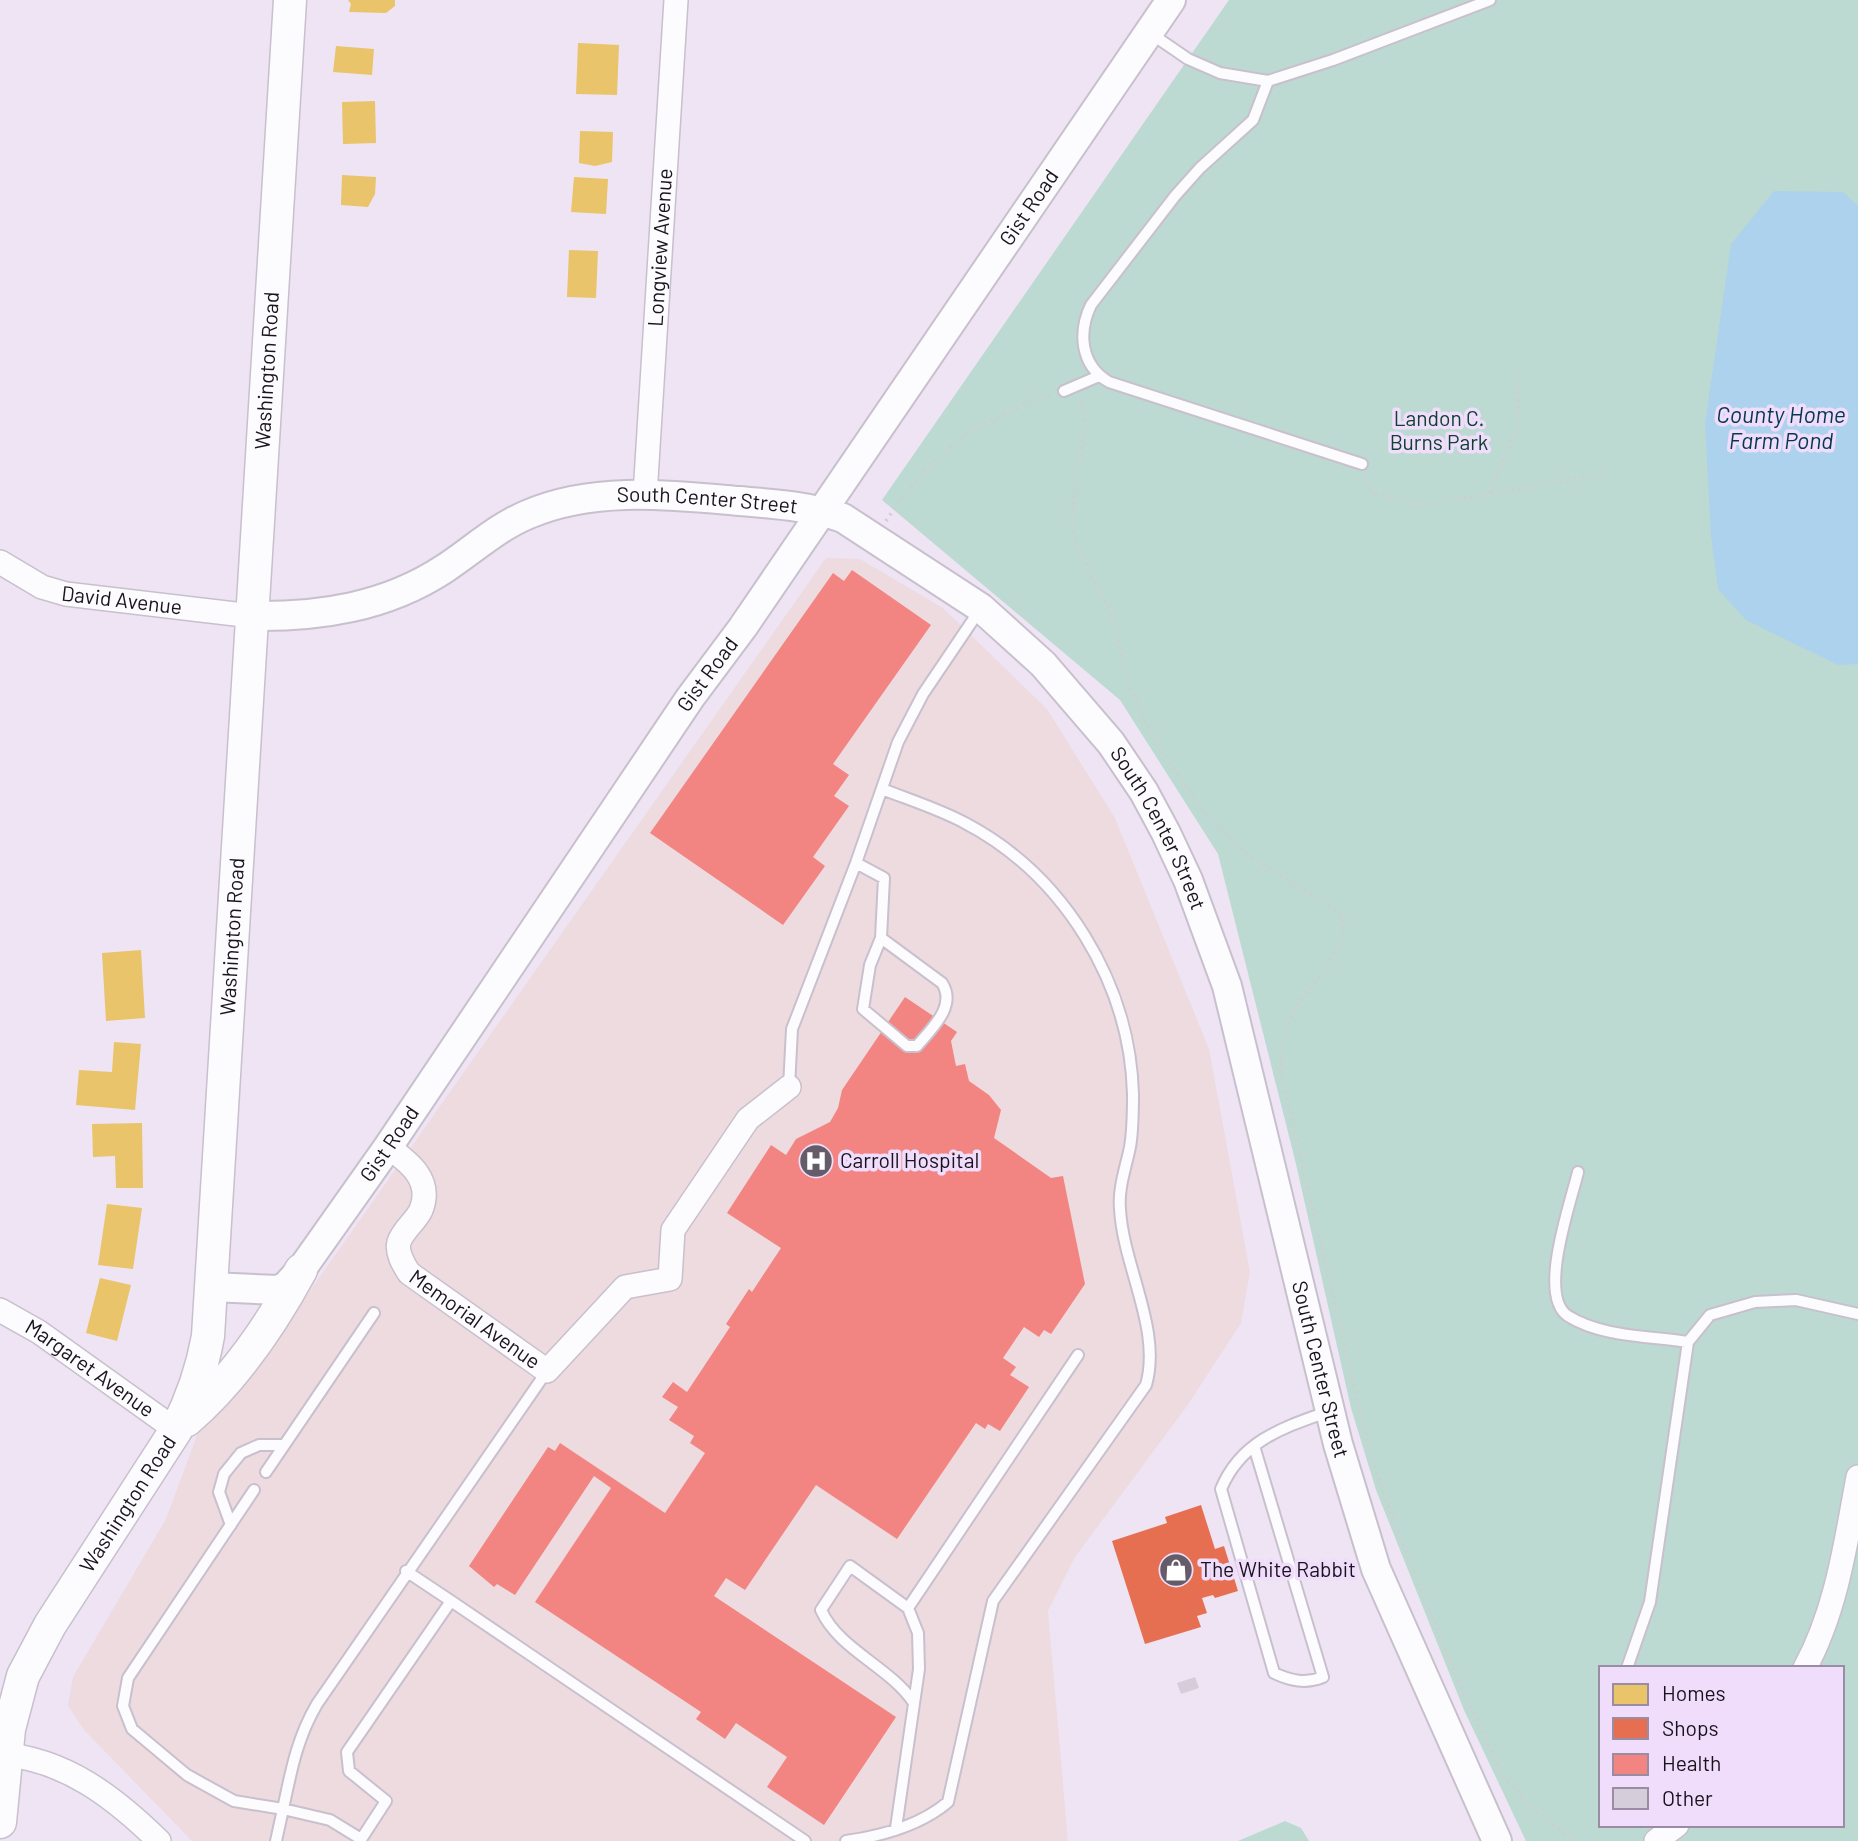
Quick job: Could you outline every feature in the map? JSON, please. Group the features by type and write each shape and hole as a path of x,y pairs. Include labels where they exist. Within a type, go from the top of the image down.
{"main road":[{"name":"Washington Road","path":"0,1822 3,1754 15,1701 35,1653 176,1430 192,1399 202,1368 211,1287 290,0"},
{"path":"176,1430 208,1402 273,1321 301,1270"}],"street":[{"name":"Longview Avenue","path":"645,495 676,0"},
{"name":"Gist Road","path":"211,1287 278,1290 286,1286 301,1270 388,1147 690,698 823,511 1171,0"},
{"name":"South Center Street","path":"251,616 314,614 371,603 425,580 492,533 529,513 572,501 645,495 823,511 844,518 981,608 1043,664 1111,743 1144,792 1188,880 1227,986 1330,1411 1376,1569 1497,1841"},
{"name":"David Avenue","path":"0,562 42,587 66,594 251,616"},
{"name":"Memorial Avenue","path":"388,1147 411,1163 420,1175 425,1192 421,1210 399,1241 398,1251 409,1273 547,1371 625,1287 670,1279 673,1230 748,1119 789,1087"},
{"name":"Margaret Avenue","path":"0,1310 39,1332 176,1430"},
{"path":"1806,1666 1818,1640 1837,1581 1858,1477"},
{"path":"3,1754 75,1774 92,1783 159,1841"},
{"path":"1656,1841 1674,1827"}],"lane":[{"path":"1150,33 1188,59 1220,73 1268,80 1333,60 1490,0"},
{"path":"1268,80 1253,120 1200,168 1091,305 1083,322 1081,337 1085,352 1100,376 1362,464"},
{"path":"1064,391 1100,376"},
{"path":"789,1087 792,1029 906,724 981,608"},
{"path":"846,1841 868,1840 895,1828 923,1821 948,1802 993,1601 1146,1385 1152,1352 1119,1207 1130,1143 1130,1062 1120,1015 1098,959 1085,934 1025,864 965,823 882,789"},
{"path":"856,863 884,878 881,938 870,965 863,1009 907,1046 917,1046 947,1004 949,993 942,983 881,938"},
{"path":"1578,1172 1554,1272 1557,1299 1565,1314 1594,1327 1688,1342"},
{"path":"1628,1666 1650,1602 1688,1342 1710,1315 1755,1302 1796,1300 1858,1314"},
{"path":"266,1472 374,1313"},
{"path":"908,1608 1078,1355"},
{"path":"276,1841 294,1753 303,1728 407,1571 547,1371"},
{"path":"1254,1446 1323,1677 1311,1682 1287,1680 1274,1673 1221,1489 1230,1466 1254,1446 1280,1428 1330,1411"},
{"path":"231,1525 219,1492 224,1474 241,1453 259,1445 284,1445"},
{"path":"254,1490 128,1678 123,1706 132,1730 187,1775 234,1801 330,1820 361,1840 386,1801 349,1771 347,1752 451,1601"},
{"path":"895,1828 914,1703 921,1652 918,1633 908,1608 850,1566 821,1610 827,1623 841,1638 901,1683 914,1703"},
{"path":"407,1571 805,1841"}],"path":[{"path":"1489,494 1518,426 1517,376"},
{"path":"1362,464 1365,482 1372,492 1407,503 1441,504 1608,473"}],"shaded area":[{"name":"Carroll Hospital","path":"826,558 860,559 943,608 1047,709 1115,818 1209,1049 1250,1272 1241,1323 1187,1406 1075,1557 1048,1611 1068,1841 192,1841 85,1731 68,1706 73,1677 166,1519 220,1373 307,1295"}],"green space":[{"name":"Landon C. Burns Park","path":"1229,0 1858,0 1858,1841 1526,1841 1464,1710 1376,1490 1351,1408 1296,1164 1218,854 1120,700 882,500"},
{"path":"1285,1821 1301,1828 1309,1841 1238,1841"}],"water":[{"name":"County Home Farm Pond","path":"1774,191 1843,192 1858,206 1858,664 1838,665 1746,620 1718,589 1711,536 1705,424 1731,244"}],"building: Homes":[{"path":"348,0 395,0 395,6 386,13 349,12 351,4"},
{"path":"578,43 619,45 617,95 576,94"},
{"path":"336,46 374,49 372,75 333,72"},
{"path":"375,101 376,143 343,144 342,102"},
{"path":"580,131 613,132 612,162 595,166 579,163"},
{"path":"342,175 376,177 375,194 368,207 341,205"},
{"path":"574,177 608,179 606,214 571,212"},
{"path":"569,250 598,251 596,298 567,297"},
{"path":"141,950 145,1018 106,1021 102,953"},
{"path":"114,1042 141,1044 135,1110 76,1105 79,1070 112,1072"},
{"path":"142,1123 143,1188 116,1188 115,1156 93,1157 92,1124"},
{"path":"107,1204 142,1208 133,1269 98,1265"},
{"path":"100,1278 131,1285 117,1341 86,1333"}],"building: Shops":[{"name":"The White Rabbit","path":"1201,1505 1215,1549 1224,1546 1238,1591 1215,1598 1213,1595 1202,1598 1207,1613 1197,1616 1201,1627 1145,1644 1112,1541 1167,1523 1165,1517"}],"building: Health":[{"path":"852,570 931,625 833,764 849,775 834,796 849,806 813,857 825,866 783,925 650,833 833,573 844,581"},
{"path":"905,997 957,1032 951,1041 956,1066 965,1064 969,1081 989,1095 1001,1110 994,1138 1051,1178 1063,1176 1085,1284 1051,1334 1044,1330 1039,1337 1024,1327 1003,1358 1016,1367 1010,1375 1029,1387 1000,1431 988,1424 985,1429 976,1423 897,1539 816,1485 745,1590 726,1578 714,1596 896,1717 824,1825 767,1787 787,1757 736,1723 725,1739 696,1719 701,1712 535,1602 611,1488 594,1476 515,1595 497,1584 494,1587 469,1566 548,1447 555,1451 560,1443 665,1513 705,1453 690,1443 694,1436 669,1420 678,1407 662,1397 673,1382 687,1392 730,1327 726,1324 749,1289 752,1292 781,1248 727,1213 771,1145 786,1155 796,1139 830,1122 838,1108 842,1090"}],"building: Other":[{"path":"1195,1677 1199,1688 1181,1694 1177,1683"}],"place":[{"name":"Carroll Hospital","path":"816,1161"},
{"name":"The White Rabbit","path":"1176,1570"}]}
